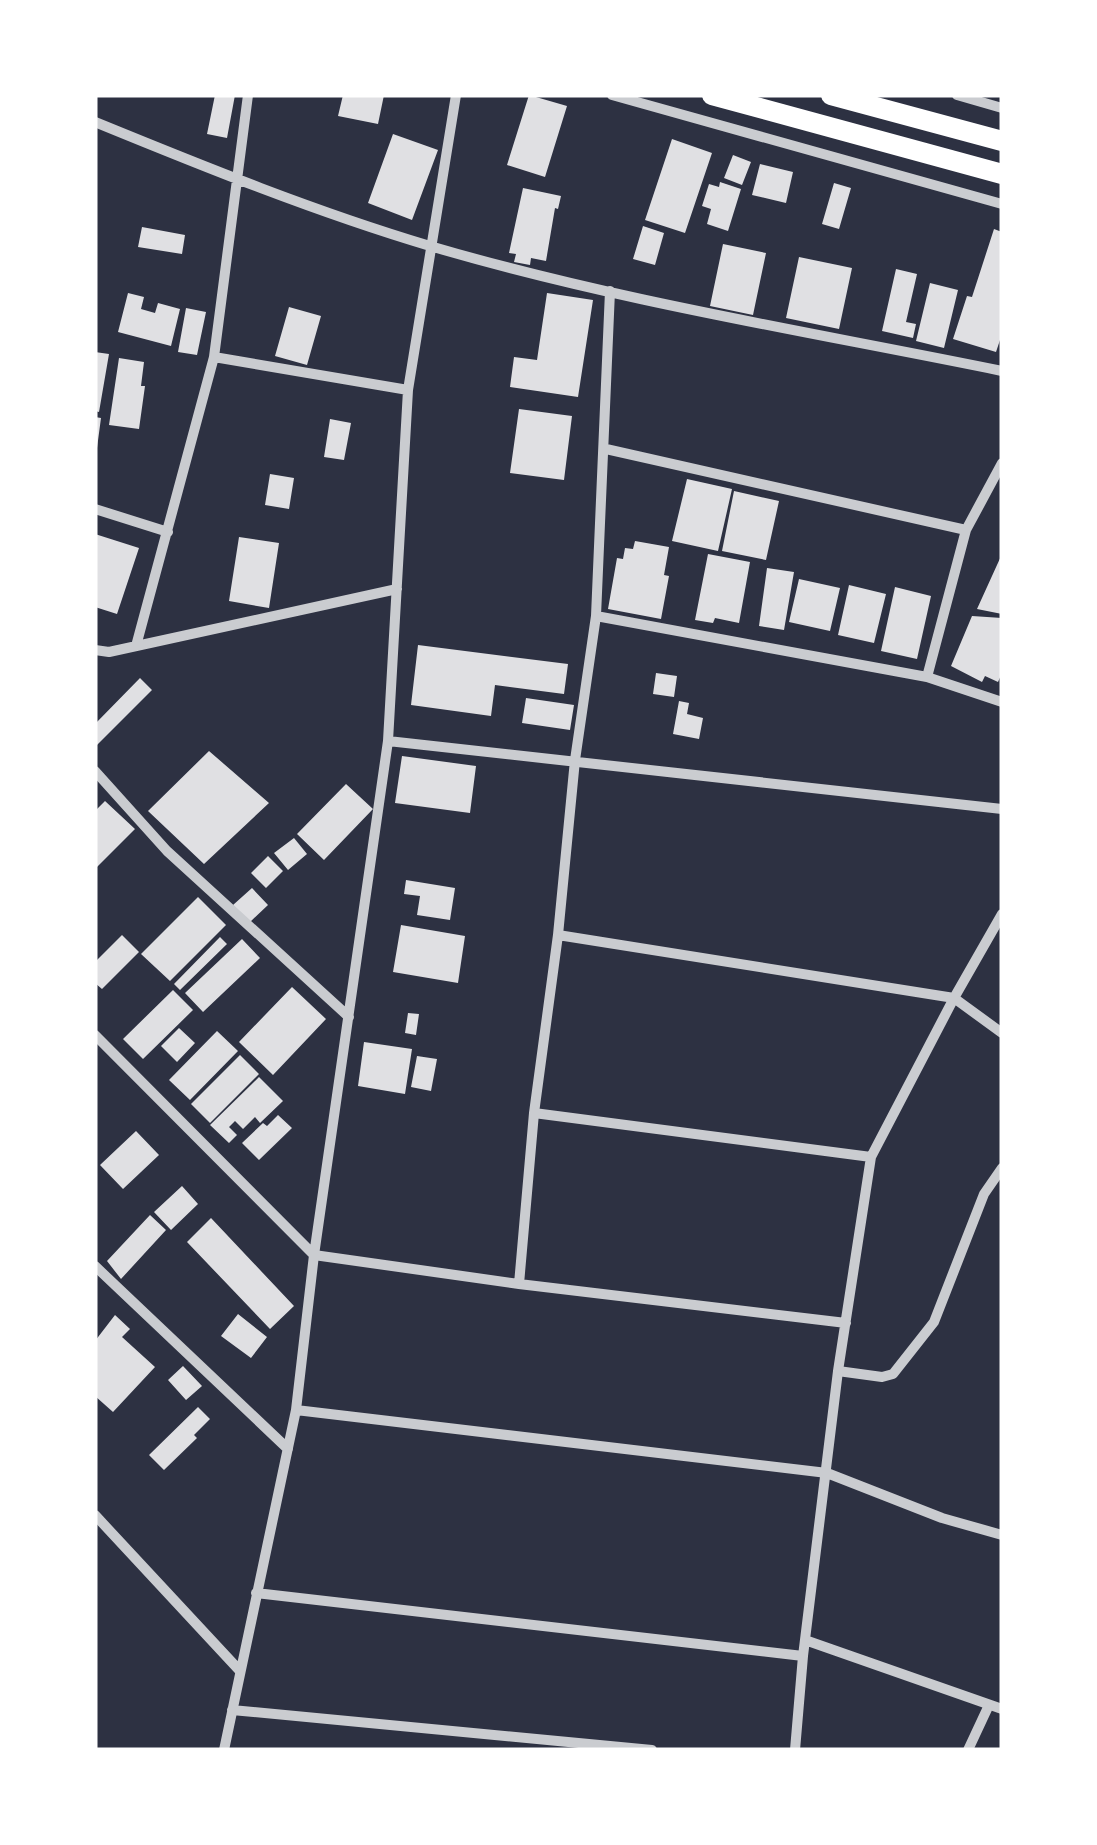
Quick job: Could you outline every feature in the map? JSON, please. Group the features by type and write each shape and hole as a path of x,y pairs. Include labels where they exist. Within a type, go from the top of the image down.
{"highway":[{"path":"712,95 1002,174"},
{"path":"831,95 1002,141"}],"street":[{"path":"136,646 214,356 248,95"},
{"path":"224,1750 296,1410 314,1256 388,741 408,390 456,95"},
{"path":"612,95 1002,204"},
{"path":"957,95 1002,108"},
{"path":"95,122 235,179 430,246 610,291 1002,371"},
{"path":"519,1284 534,1114 558,935 575,760 596,616 610,291"},
{"path":"214,356 408,390"},
{"path":"606,450 966,530"},
{"path":"928,677 966,530 1002,463"},
{"path":"95,508 168,532"},
{"path":"95,650 110,652 397,590"},
{"path":"596,616 928,677 1002,702"},
{"path":"388,741 1002,809"},
{"path":"95,772 167,852 350,1017"},
{"path":"795,1750 838,1371 871,1156 1002,914"},
{"path":"558,935 954,998 1002,1033"},
{"path":"95,1035 314,1256 846,1323"},
{"path":"534,1114 871,1156"},
{"path":"838,1371 882,1377 893,1374 934,1322 984,1194 1002,1168"},
{"path":"95,1266 288,1449"},
{"path":"296,1410 827,1473 942,1518 1002,1536"},
{"path":"95,1515 240,1671"},
{"path":"256,1593 803,1656"},
{"path":"805,1640 1002,1709"},
{"path":"968,1750 988,1706"},
{"path":"232,1710 652,1750"}],"building":[{"path":"215,95 235,95 227,138 207,134"},
{"path":"343,95 384,95 378,124 338,116"},
{"path":"529,95 567,106 545,177 507,165"},
{"path":"393,134 438,150 412,220 368,203"},
{"path":"672,139 712,153 685,233 645,220"},
{"path":"733,155 751,162 742,185 724,178"},
{"path":"760,164 793,172 786,203 752,195"},
{"path":"720,182 741,189 728,231 707,224 711,209 702,206 709,184 719,187"},
{"path":"834,183 851,188 839,229 822,224"},
{"path":"523,188 561,196 558,209 555,208 546,261 531,258 530,265 514,262 516,254 509,253"},
{"path":"643,226 664,233 655,265 633,259"},
{"path":"142,227 185,235 182,254 138,247"},
{"path":"994,229 1002,232 1002,334 996,352 953,339 967,296 972,297"},
{"path":"723,244 766,253 753,315 710,306"},
{"path":"799,257 852,268 839,329 786,318"},
{"path":"896,269 917,274 906,322 916,324 913,338 882,331"},
{"path":"930,283 958,290 944,348 916,341"},
{"path":"128,293 144,297 141,309 155,313 158,303 180,309 171,346 118,332"},
{"path":"547,293 593,300 578,397 510,387 514,357 537,360"},
{"path":"289,307 321,316 307,365 275,356"},
{"path":"186,308 206,312 197,355 178,352"},
{"path":"95,352 109,354 99,412 95,411"},
{"path":"119,358 144,362 139,429 109,425"},
{"path":"519,409 572,416 564,480 510,473"},
{"path":"95,417 101,418 97,448 95,448"},
{"path":"330,419 351,423 344,460 324,457"},
{"path":"270,474 294,478 289,509 265,505"},
{"path":"687,479 732,489 718,551 672,541"},
{"path":"734,491 779,501 766,560 722,551"},
{"path":"95,534 139,548 117,614 95,607"},
{"path":"239,537 279,543 269,608 229,601"},
{"path":"635,541 669,547 664,575 669,576 661,619 608,609 617,558 623,559 625,548 633,549"},
{"path":"708,554 750,562 739,623 715,618 713,623 695,620"},
{"path":"1002,554 1002,614 977,609"},
{"path":"767,568 794,572 784,630 759,626"},
{"path":"799,579 840,588 830,631 789,622"},
{"path":"849,585 886,594 874,643 838,635"},
{"path":"895,587 931,596 917,659 881,651"},
{"path":"972,616 1002,618 1002,673 998,682 985,676 982,682 951,666"},
{"path":"418,645 568,664 564,694 495,685 491,716 411,705"},
{"path":"656,673 677,676 674,697 653,694"},
{"path":"140,678 152,690 97,745 95,724"},
{"path":"526,698 574,705 570,730 522,723"},
{"path":"679,701 689,703 687,714 703,718 699,739 673,734"},
{"path":"209,751 269,803 204,864 148,811"},
{"path":"402,756 476,766 470,813 395,803"},
{"path":"346,784 373,809 324,860 297,834"},
{"path":"105,801 135,829 95,869 95,811"},
{"path":"294,838 307,854 288,870 274,853"},
{"path":"268,856 283,871 266,888 251,873"},
{"path":"406,880 455,888 450,920 417,915 420,896 404,894"},
{"path":"252,888 268,905 249,923 233,905"},
{"path":"198,897 226,925 170,981 141,954"},
{"path":"401,925 465,936 458,983 393,972"},
{"path":"122,935 139,952 102,989 95,983 95,962"},
{"path":"220,937 227,944 180,990 174,984"},
{"path":"242,939 260,958 203,1012 185,993"},
{"path":"292,987 326,1019 273,1075 239,1042"},
{"path":"173,990 193,1010 143,1059 123,1039"},
{"path":"408,1013 419,1014 416,1035 405,1033"},
{"path":"179,1028 195,1043 177,1062 161,1046"},
{"path":"217,1031 238,1051 190,1100 169,1080"},
{"path":"364,1042 412,1049 405,1094 358,1086"},
{"path":"240,1055 259,1074 210,1123 191,1104"},
{"path":"417,1056 437,1059 431,1091 411,1087"},
{"path":"259,1077 283,1101 260,1123 255,1117 243,1129 235,1121 229,1127 237,1135 229,1143 210,1125"},
{"path":"278,1115 292,1128 259,1160 242,1143"},
{"path":"136,1131 159,1155 123,1189 100,1165"},
{"path":"182,1186 198,1204 171,1230 154,1212"},
{"path":"150,1215 166,1230 121,1279 107,1261"},
{"path":"211,1218 294,1306 270,1329 187,1242"},
{"path":"238,1314 267,1337 251,1358 221,1336"},
{"path":"115,1315 130,1329 122,1337 155,1367 113,1412 95,1396 95,1341"},
{"path":"183,1366 202,1386 186,1400 168,1380"},
{"path":"198,1407 210,1419 194,1435 197,1438 164,1470 149,1455"}]}
